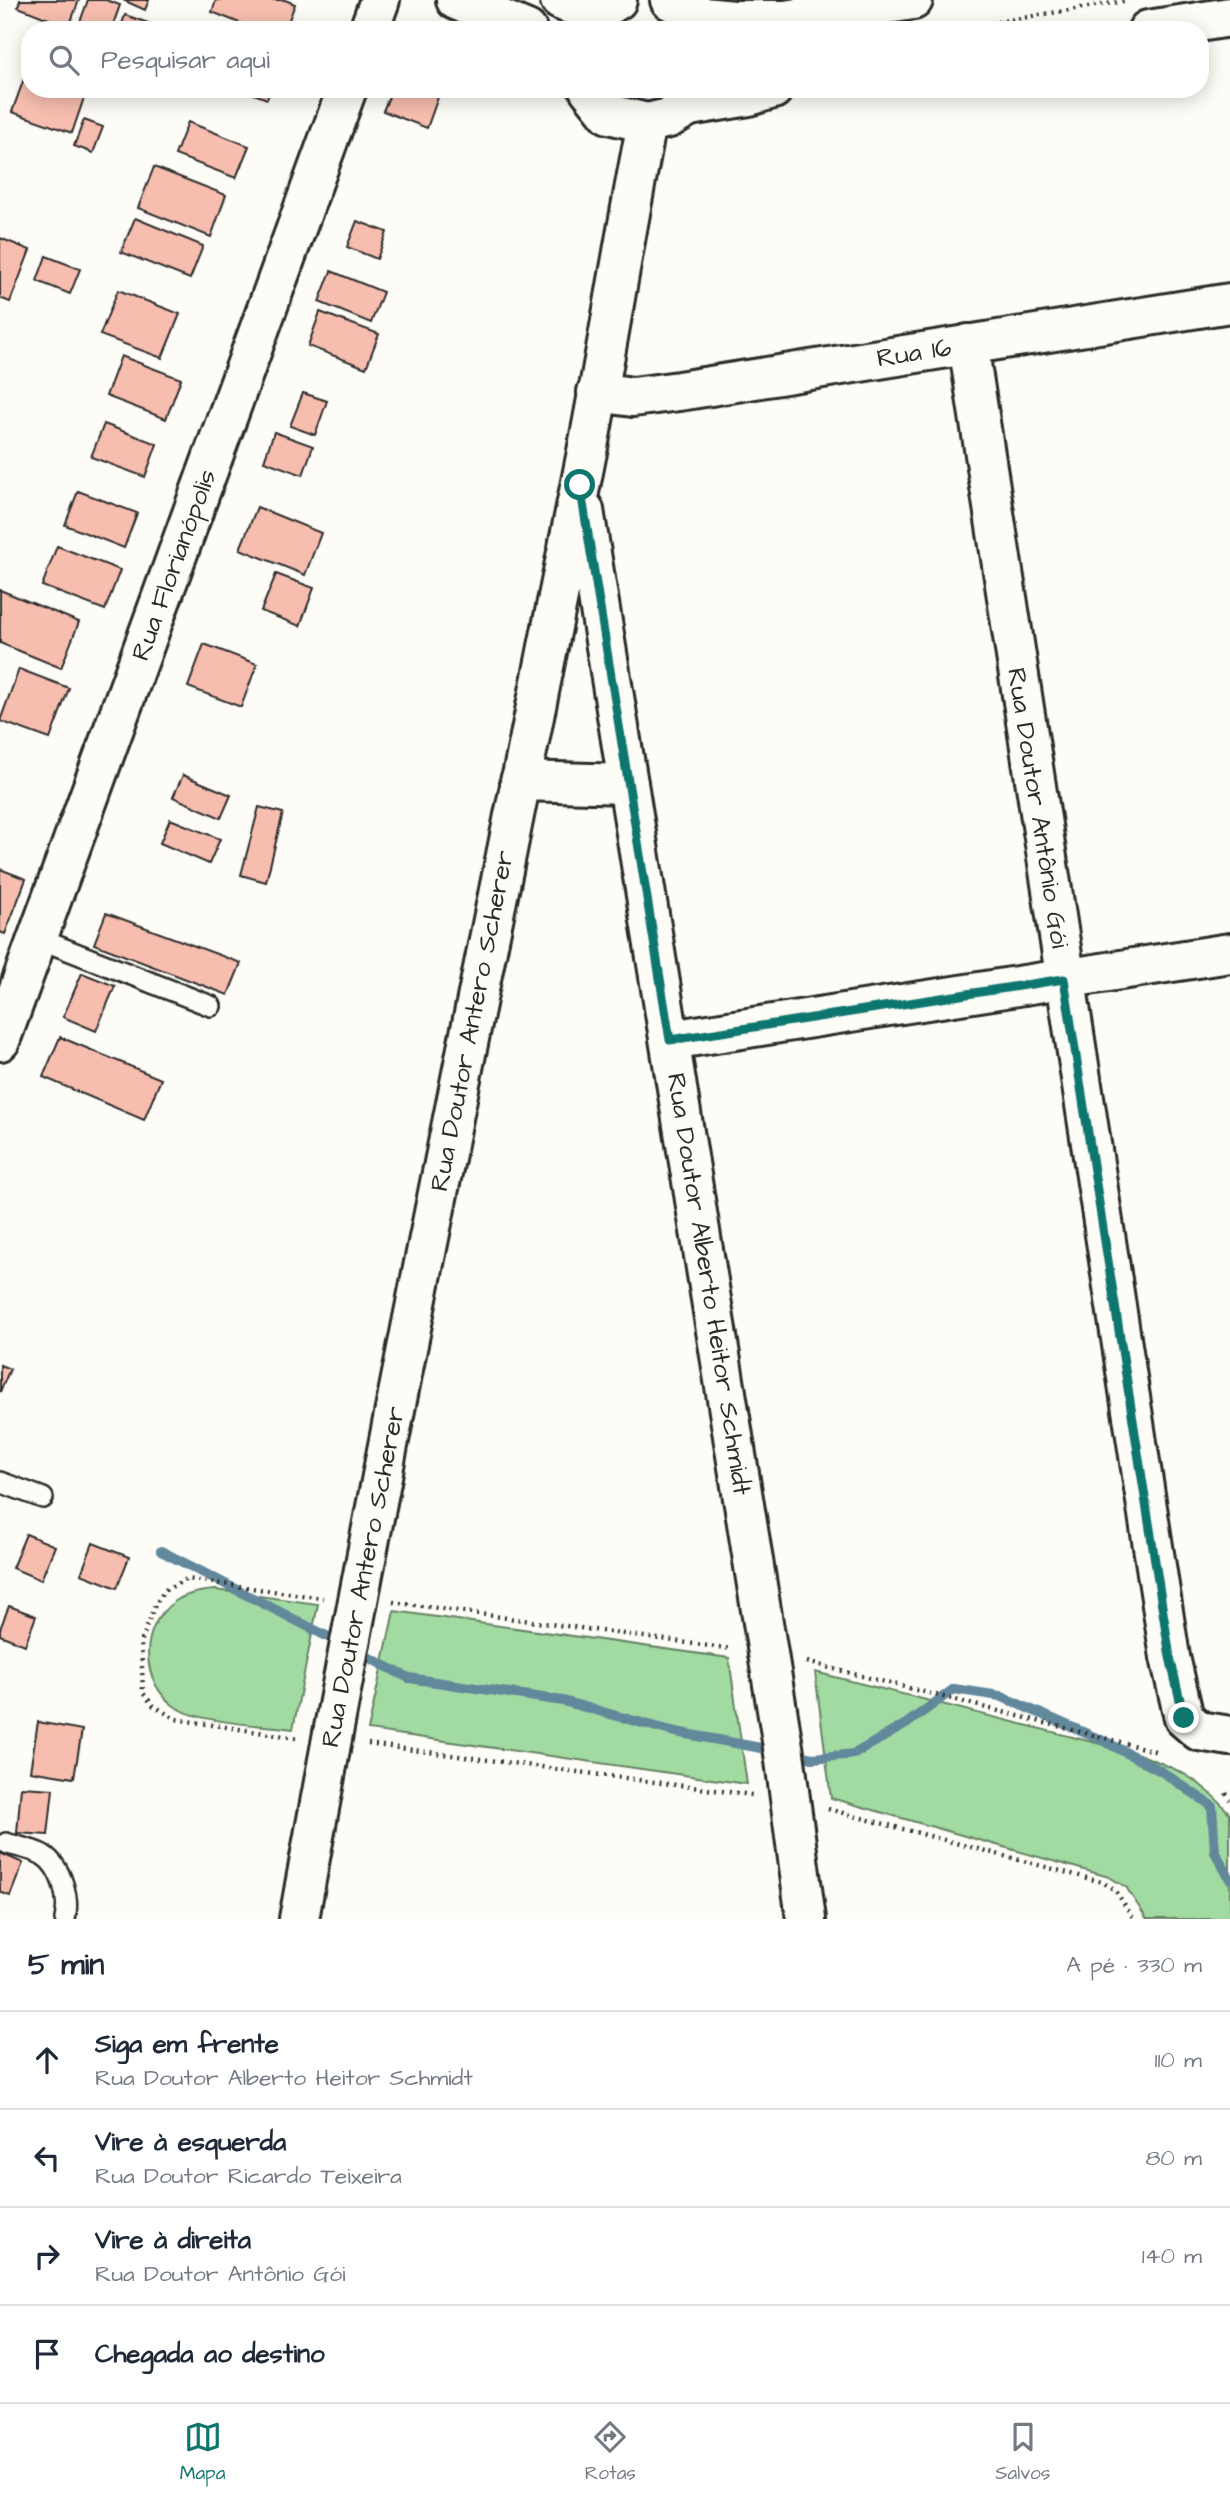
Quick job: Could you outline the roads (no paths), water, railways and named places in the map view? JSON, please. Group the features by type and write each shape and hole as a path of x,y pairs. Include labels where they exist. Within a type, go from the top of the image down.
{"street":[{"path":"372,21 380,0"},
{"path":"456,0 506,21"},
{"path":"561,0 600,15"},
{"path":"693,16 734,20 785,20 913,0"},
{"path":"1205,21 1230,17"},
{"name":"Rua Florianópolis","path":"0,1041 11,976 37,938 344,98"},
{"path":"596,98 609,114 647,123 669,118 695,98"},
{"name":"Rua Doutor Antero Scherer","path":"299,1919 344,1671 580,485 647,123"},
{"name":"Rua 16","path":"597,392 633,397 679,391 1230,303"},
{"name":"Rua Doutor Antônio Gói","path":"968,344 1170,1657 1184,1718 1199,1731 1230,1736"},
{"name":"Rua Doutor Alberto Heitor Schmidt","path":"580,485 782,1740 806,1919"},
{"path":"520,782 628,784"},
{"path":"670,1040 1230,953"}],"lane":[{"path":"37,938 211,1006"},
{"path":"0,1482 43,1498"},
{"path":"6,1843 43,1855 59,1872 68,1908 65,1919"}],"waterway":[{"path":"161,1551 342,1644"},
{"path":"356,1651 409,1678 563,1701 671,1731 813,1758 854,1754 906,1724 954,1689 1000,1696 1106,1742 1161,1771 1212,1806 1215,1852 1230,1879"}]}
